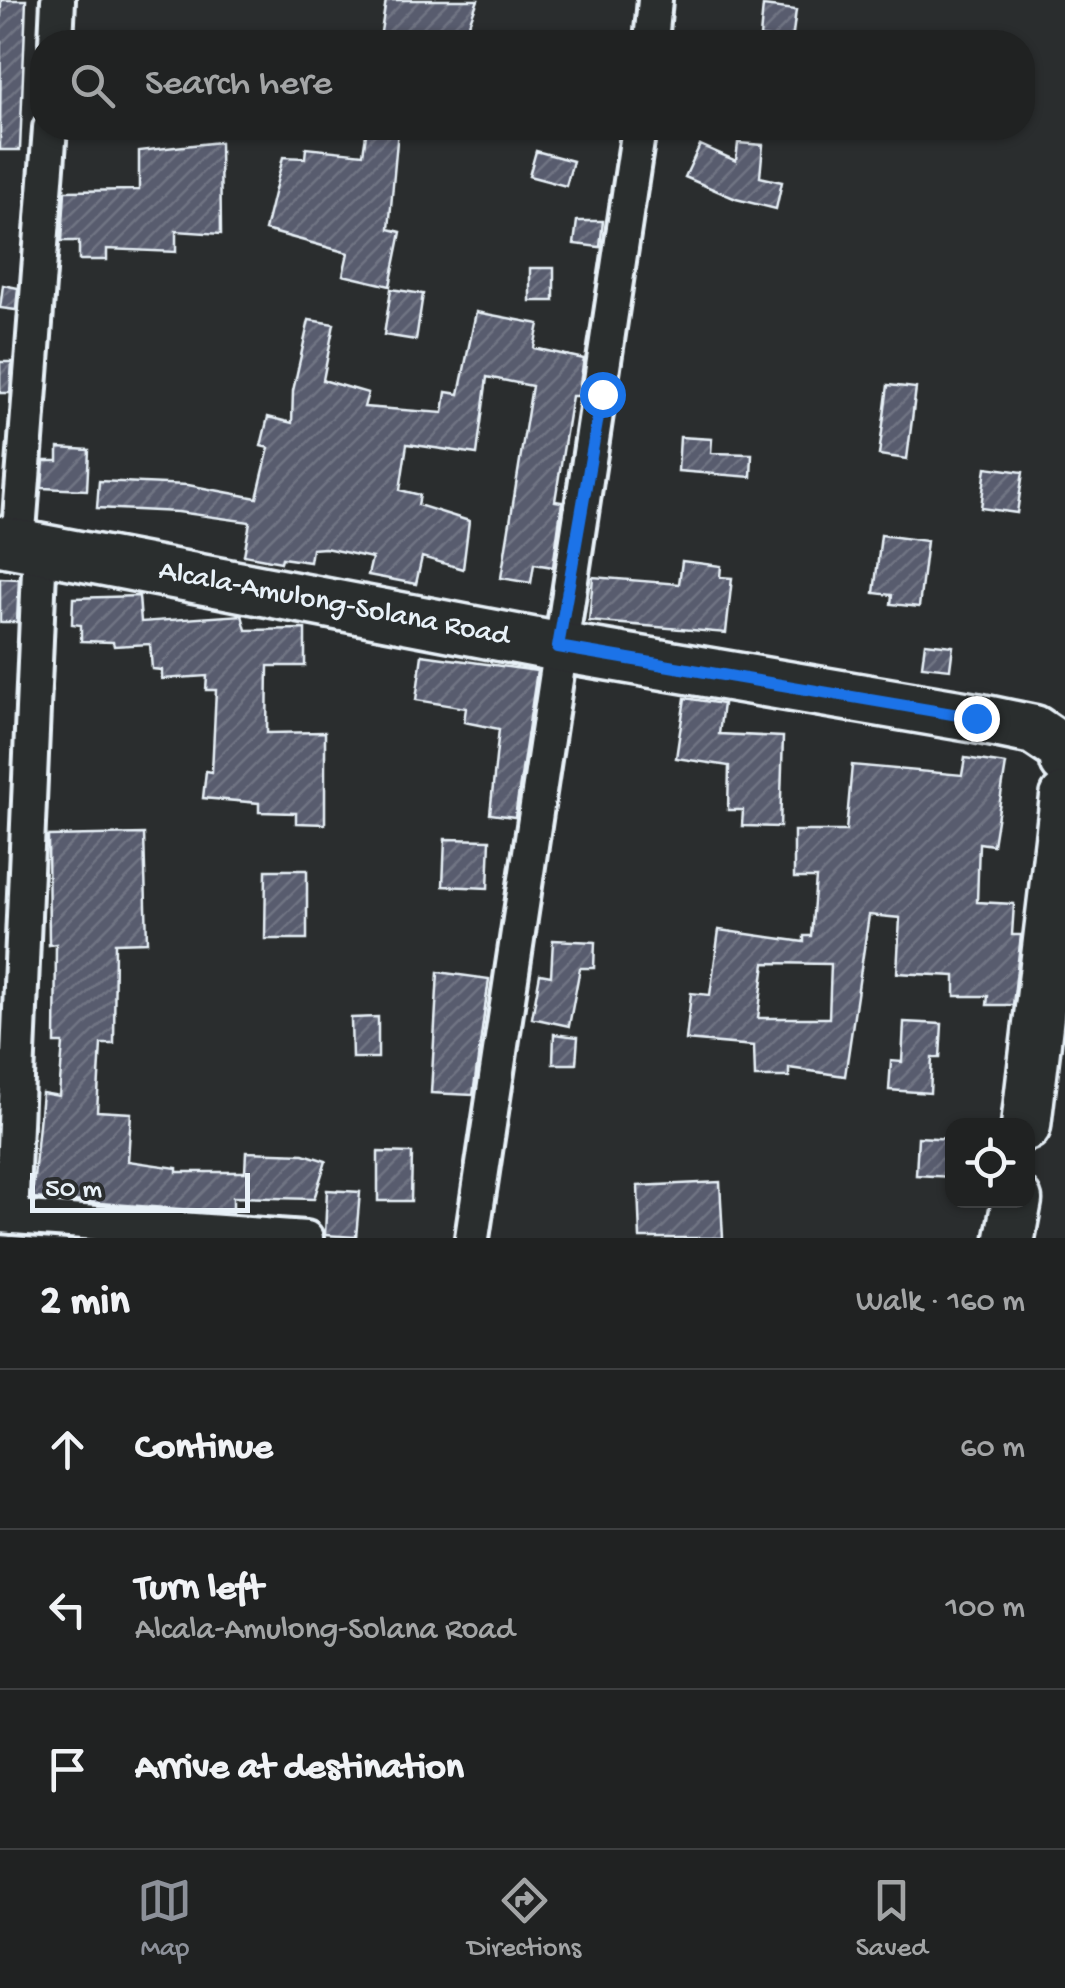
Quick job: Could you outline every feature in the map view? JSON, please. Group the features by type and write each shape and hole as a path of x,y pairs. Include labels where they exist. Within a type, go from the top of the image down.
{"main road":[{"name":"Alcala-Amulong-Solana Road","path":"19,544 558,647 1034,730 1064,750 1065,761"},
{"path":"1027,1118 1065,797"},
{"path":"1010,1238 1016,1208"}],"street":[{"path":"57,30 58,0"},
{"path":"652,30 655,0"},
{"path":"49,140 19,544 6,1216 306,1238"},
{"path":"472,1238 637,140"}],"building":[{"path":"1,0 26,0 20,150 0,150"},
{"path":"386,0 478,0 467,30 381,30"},
{"path":"763,6 796,10 793,30 761,30"},
{"path":"365,140 397,140 389,229 401,232 390,286 343,275 348,253 265,230 283,157 305,158 306,148 363,154"},
{"path":"220,142 221,234 176,231 176,252 107,249 107,260 79,260 79,241 62,241 65,191 139,190 139,151"},
{"path":"738,143 763,145 760,177 782,182 776,209 736,199 685,177 700,145 736,161"},
{"path":"536,151 573,161 566,186 529,176"},
{"path":"577,221 603,221 600,247 574,244"},
{"path":"530,268 554,268 554,301 530,301"},
{"path":"3,285 18,288 16,310 0,308"},
{"path":"391,289 423,294 416,340 384,335"},
{"path":"476,312 539,324 534,348 584,359 578,396 572,396 555,501 562,502 553,567 534,564 531,583 501,578 532,386 487,377 477,454 407,444 400,490 420,495 418,505 469,521 463,569 422,557 416,584 368,575 372,558 325,548 312,549 310,562 282,558 281,562 244,555 250,522 178,512 97,508 99,481 188,485 257,498 269,448 261,446 268,417 292,423 293,391 309,320 334,324 323,380 368,393 364,407 443,413 446,392 459,394"},
{"path":"0,362 12,362 10,393 0,393"},
{"path":"888,385 916,388 907,459 879,455"},
{"path":"680,437 712,439 711,453 752,454 751,477 678,471"},
{"path":"58,448 89,450 87,490 42,488 44,461 58,461"},
{"path":"986,467 1023,472 1017,513 981,508"},
{"path":"881,535 927,541 919,607 891,604 892,595 874,593"},
{"path":"682,561 721,566 720,577 732,578 726,633 589,621 593,577 679,584"},
{"path":"0,578 19,579 17,622 0,622"},
{"path":"139,596 141,622 242,615 246,630 305,629 305,666 268,666 267,733 325,732 325,824 296,823 296,813 259,812 259,803 203,798 206,771 212,772 216,690 206,690 207,676 162,679 162,670 152,669 150,644 114,646 113,642 81,641 81,625 72,624 73,598"},
{"path":"925,643 953,646 950,669 922,666"},
{"path":"422,655 537,671 515,817 490,814 499,729 464,722 466,708 416,700"},
{"path":"685,698 723,704 719,734 783,737 780,827 742,826 743,810 728,810 729,766 676,758"},
{"path":"965,758 1006,764 993,845 979,843 977,902 1014,904 1012,935 1021,935 1013,1005 987,1005 988,996 955,996 955,976 897,973 900,918 869,915 845,1076 789,1068 789,1077 755,1077 754,1046 686,1040 691,993 710,995 719,930 804,942 804,936 811,936 816,878 794,878 794,831 846,831 852,765 962,775","holes":["765,963 831,964 829,1018 758,1018"]},
{"path":"144,834 147,942 115,943 114,1044 101,1044 97,1111 131,1113 128,1161 177,1168 177,1172 245,1172 246,1152 304,1154 326,1161 314,1199 233,1197 233,1213 32,1198 42,1093 59,1096 63,1043 55,1043 56,944 49,945 48,836"},
{"path":"445,839 490,840 488,888 443,886"},
{"path":"266,870 307,870 307,939 265,939"},
{"path":"553,940 595,942 594,968 580,968 569,1026 532,1018 540,974 551,976"},
{"path":"438,972 489,979 473,1095 431,1093"},
{"path":"378,1017 378,1058 352,1058 351,1018"},
{"path":"904,1022 942,1024 940,1058 932,1058 930,1093 889,1090 891,1061 902,1062"},
{"path":"554,1034 578,1037 576,1064 553,1064"},
{"path":"918,1137 945,1139 945,1177 916,1175"},
{"path":"378,1152 412,1153 411,1201 378,1201"},
{"path":"720,1182 723,1238 640,1238 638,1186"},
{"path":"327,1190 360,1192 356,1237 325,1235"}],"route":[{"path":"602,394 558,647 976,718"}]}
